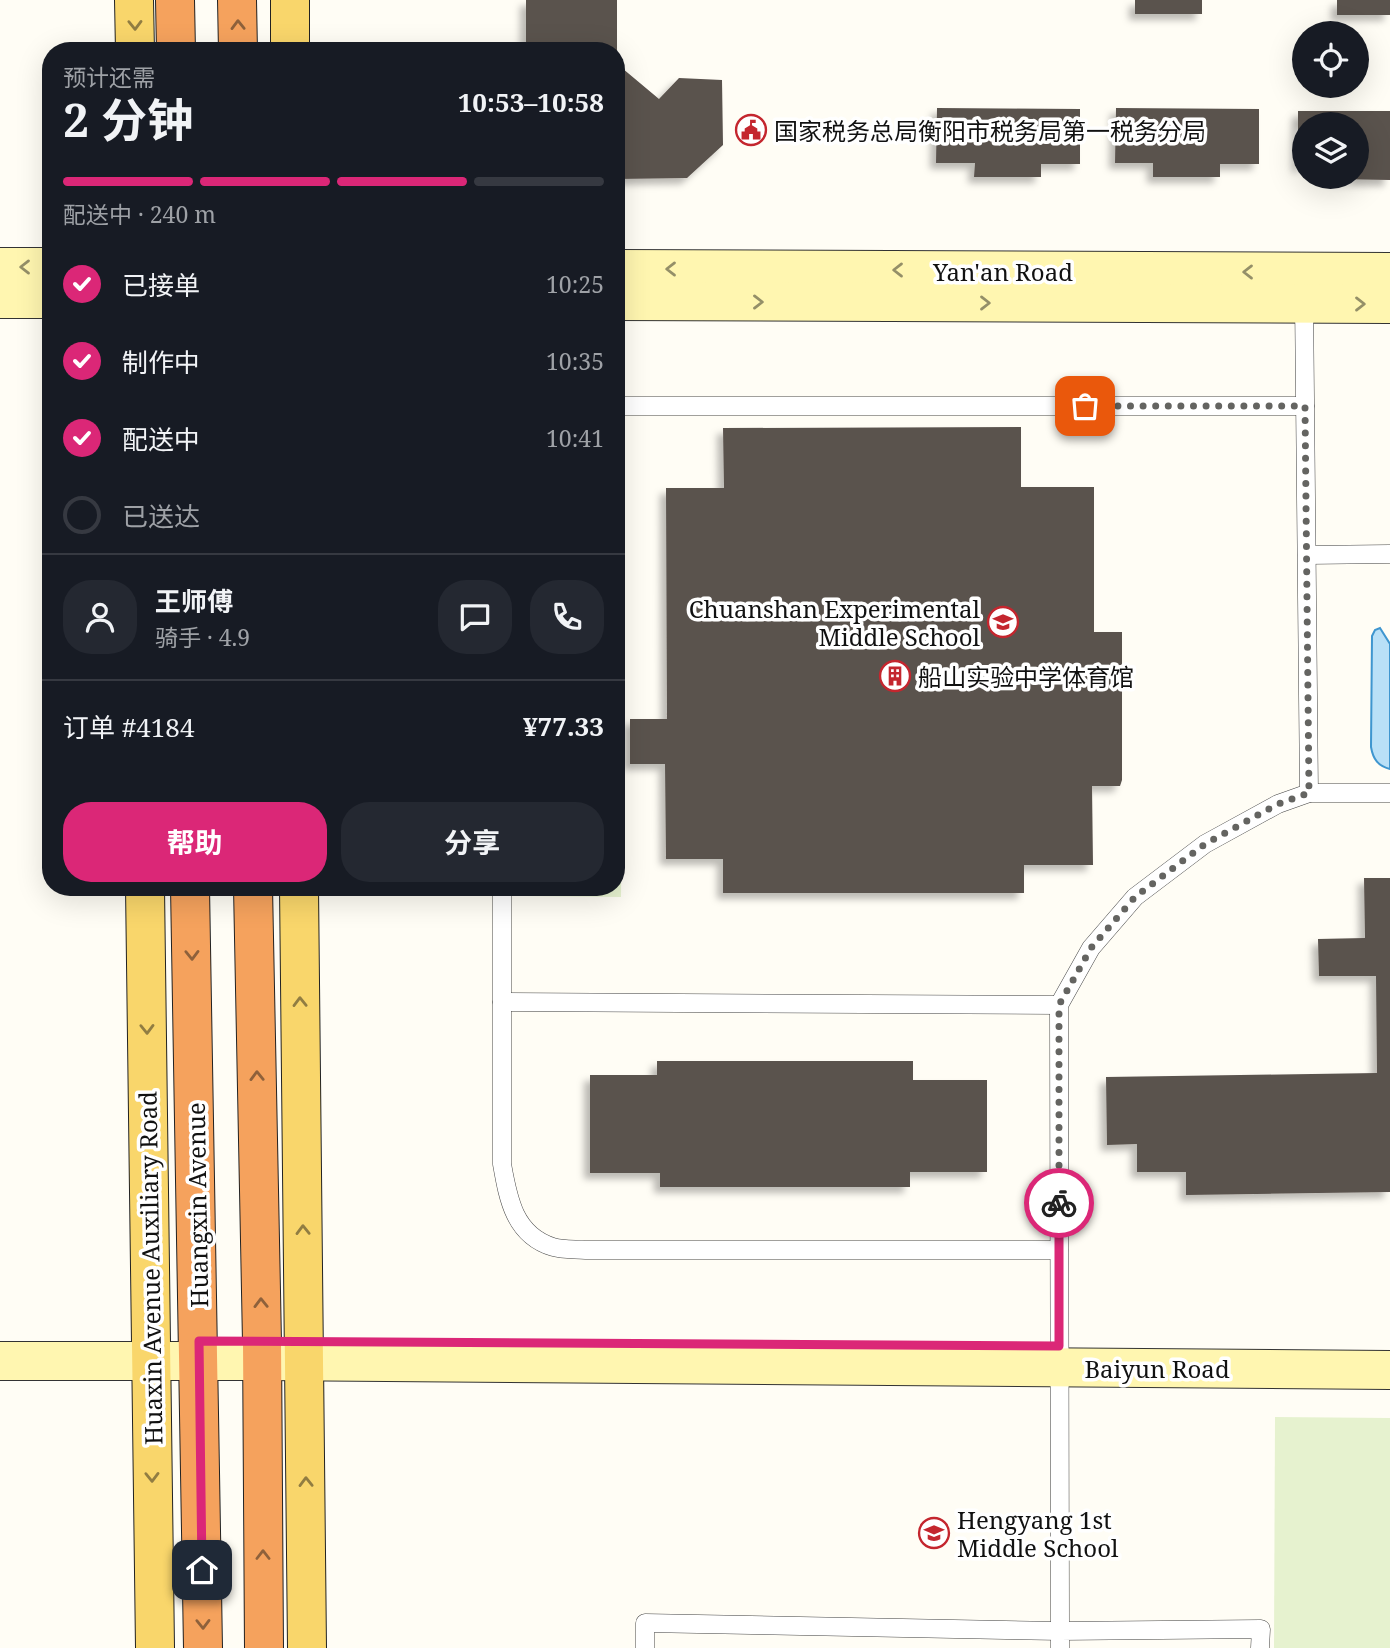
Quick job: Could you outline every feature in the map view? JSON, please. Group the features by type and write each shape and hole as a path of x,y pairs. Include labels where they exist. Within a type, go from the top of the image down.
{"highway":[{"path":"175,0 176,42"},
{"path":"237,0 238,42"},
{"name":"Huangxin Avenue","path":"190,896 203,1648"},
{"path":"253,896 262,1351 264,1648"}],"main road":[{"path":"134,0 135,42"},
{"path":"290,0 290,42"},
{"name":"Huaxin Avenue Auxiliary Road","path":"145,896 155,1648"},
{"path":"299,896 307,1648"}],"street":[{"path":"0,267 42,267"},
{"name":"Yan'an Road","path":"625,269 1304,288 1390,304"},
{"name":"Yan'an Road","path":"625,302 1304,288 1390,272"},
{"path":"0,299 42,299"},
{"name":"Baiyun Road","path":"0,1340 150,1351"},
{"name":"Baiyun Road","path":"1059,1357 1390,1348"},
{"name":"Baiyun Road","path":"0,1361 150,1351 262,1351 1059,1357 1390,1370"}],"lane":[{"path":"1304,288 1309,793"},
{"path":"625,405 1305,406"},
{"path":"1307,555 1390,554"},
{"path":"1060,1639 1059,1005 1091,948 1135,897 1205,844 1278,804 1309,793 1390,793"},
{"path":"502,896 502,1164 509,1204 528,1233 554,1248 1059,1251"},
{"path":"502,1002 1059,1005"},
{"path":"645,1648 645,1623 1060,1639 1261,1629 1260,1648"}],"green space":[{"path":"521,896 621,896 621,897"},
{"path":"1275,1417 1390,1418 1390,1648 1274,1648"}],"water":[{"path":"1380,628 1390,644 1390,769 1377,761 1371,747 1372,636 1375,630"}],"building":[{"path":"526,0 617,0 617,42 526,42"},
{"path":"1135,0 1202,0 1202,14 1135,14"},
{"path":"1337,0 1390,0 1390,15 1337,15"},
{"path":"625,71 659,99 679,78 722,80 723,145 687,178 625,179"},
{"path":"937,108 1080,109 1080,164 1041,164 1041,177 974,177 975,163 936,163"},
{"path":"1116,108 1259,109 1259,164 1220,164 1220,177 1153,177 1153,163 1115,163"},
{"path":"1390,111 1390,180 1369,180 1369,112 1298,112"},
{"name":"船山实验中学体育馆","path":"1021,427 1021,487 1094,487 1094,632 1122,632 1122,780 1120,786 1092,786 1093,865 1024,865 1024,893 723,893 723,859 666,859 665,764 630,764 630,719 667,719 666,488 724,488 723,428"},
{"path":"1364,878 1390,878 1390,1192 1186,1195 1186,1172 1137,1172 1137,1144 1107,1145 1106,1077 1377,1073 1376,976 1319,976 1318,939 1365,938"},
{"path":"657,1061 913,1061 913,1080 987,1080 987,1172 910,1172 910,1187 660,1187 660,1173 590,1173 590,1075 657,1075"}],"way so far":[{"path":"1059,1203 1059,1005 1091,948 1135,897 1205,844 1278,804 1309,793 1305,406 1085,406"}],"place":[{"name":"国家税务总局衡阳市税务局第一税务分局","path":"751,130"},
{"name":"Chuanshan Experimental Middle School","path":"1003,622"},
{"name":"船山实验中学体育馆","path":"895,676"},
{"name":"Hengyang 1st Middle School","path":"934,1533"}],"route":[{"path":"202,1570 199,1341 1059,1346 1059,1203"}]}
